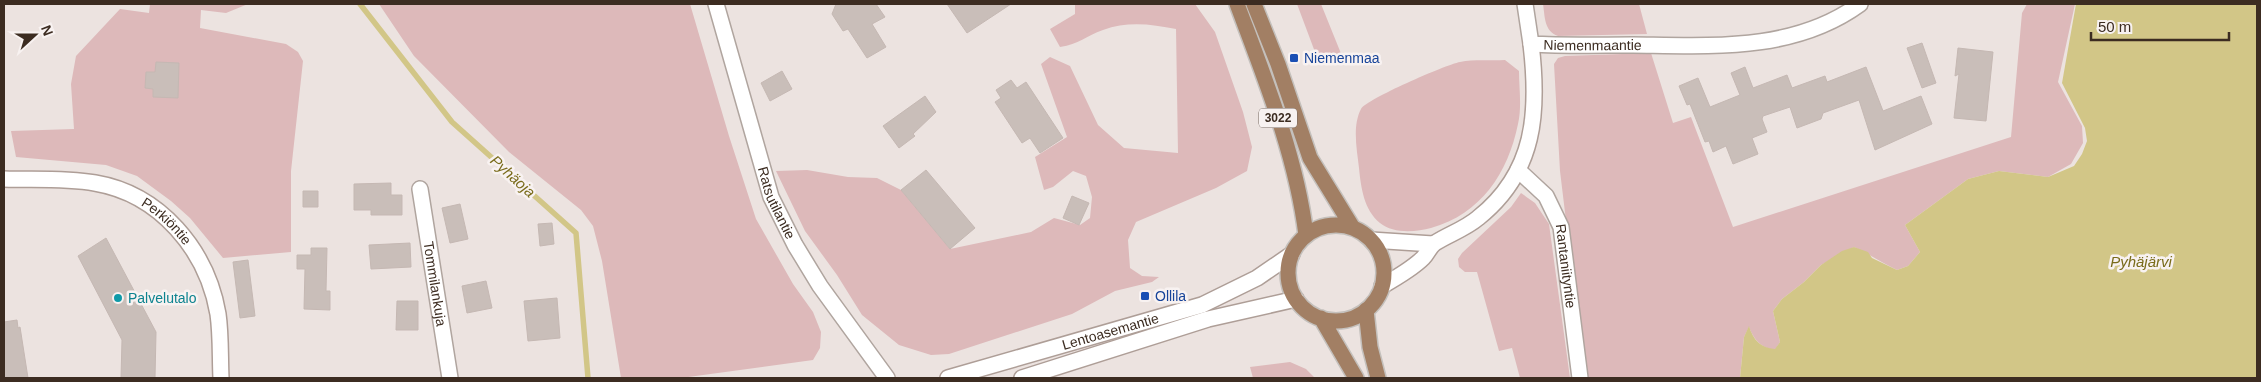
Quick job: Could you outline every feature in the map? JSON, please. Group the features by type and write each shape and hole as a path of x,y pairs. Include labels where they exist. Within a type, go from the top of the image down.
{"main road":[{"name":"3022","path":"1236,4 1283,131 1300,193 1306,235"},
{"name":"3022","path":"1254,4 1278,64 1310,158 1354,228"},
{"name":"3022","path":"1296,299 1288,277 1292,254 1306,235 1327,225 1345,225 1354,228 1370,240 1382,260 1382,286"},
{"path":"1296,299 1307,311 1321,318 1344,320 1366,310 1376,298 1382,286"},
{"path":"1366,310 1370,347 1378,378"},
{"path":"1321,318 1356,378"}],"street":[{"name":"Ratsutilantie","path":"716,4 771,197 795,245 820,286 887,378"},
{"path":"1525,4 1531,44"},
{"name":"Niemenmaantie","path":"1382,286 1423,258 1434,244 1453,235 1479,218 1504,190 1518,170 1527,148 1535,106 1531,44 1717,46 1778,40 1821,27 1860,4"},
{"name":"Rantaniityntie","path":"1518,170 1546,196 1561,227 1580,378"},
{"name":"Perkiöntie","path":"4,180 95,184 119,189 159,212 192,247 212,290 218,314 221,378"},
{"name":"Tommilankuja","path":"420,189 450,378"},
{"path":"1370,240 1434,244"},
{"name":"Lentoasemantie","path":"948,378 1202,305 1257,278 1292,254"},
{"name":"Lentoasemantie","path":"1022,378 1208,319 1296,299"}],"shaded area":[{"path":"150,4 248,4 226,13 201,10 200,28 286,44 298,52 303,61 291,171 291,252 223,258 190,218 171,201 137,176 106,165 16,157 11,131 74,129 71,84 76,56 120,9 149,13"},
{"path":"379,4 690,4 756,219 793,284 813,312 821,332 820,348 813,360 681,378 621,378 602,261 593,226 581,210 509,152 414,56"},
{"path":"1075,4 1195,4 1215,32 1243,112 1252,147 1247,171 1216,188 1136,222 1128,240 1130,268 1142,276 1159,277 1152,282 1115,291 1072,314 949,354 931,355 899,345 862,315 837,275 805,231 776,171 807,170 848,177 877,178 901,190 950,249 1031,232 1054,218 1080,225 1090,218 1092,197 1086,176 1073,171 1053,187 1044,190 1035,157 1067,137 1041,64 1050,57 1070,66 1098,125 1124,148 1178,153 1176,29 1148,25 1121,25 1060,47 1050,29 1075,14"},
{"path":"1297,4 1321,4 1342,56 1318,60"},
{"path":"1543,4 1639,4 1647,34 1558,36 1553,34 1548,27"},
{"path":"2027,4 2075,4 2058,82 2082,126 2083,143 2071,164 2048,177 1999,171 1968,179 1905,225 1920,252 1908,266 1897,270 1854,247 1821,265 1804,282 1782,299 1773,311 1780,342 1775,350 1759,343 1749,327 1744,337 1740,378 1585,378 1560,171 1554,64 1558,58 1565,56 1651,53 1673,123 1691,117 1733,227 2011,137 2022,13"},
{"path":"1505,60 1519,71 1519,117 1507,159 1490,189 1478,202 1449,222 1431,228 1412,231 1385,227 1370,212 1364,198 1356,146 1356,130 1361,109 1366,104 1391,91 1452,64 1471,61"},
{"path":"1521,193 1535,203 1549,224 1570,378 1520,378 1512,348 1499,351 1477,272 1465,272 1459,267 1458,259 1462,253 1511,207"},
{"path":"1290,362 1306,369 1315,378 1253,378 1250,367"}],"water":[{"name":"Pyhäjärvi","path":"2076,4 2257,4 2257,378 1740,378 1744,337 1749,326 1758,342 1766,347 1775,349 1780,342 1773,311 1782,299 1804,282 1821,265 1842,251 1854,247 1868,252 1872,258 1897,270 1908,266 1920,252 1905,225 1968,179 1999,171 2048,177 2074,166 2082,154 2087,141 2085,128 2062,83"}],"building":[{"path":"836,4 876,4 885,17 872,24 886,47 867,58 848,29 843,31 832,14"},
{"path":"947,4 1011,4 967,33"},
{"path":"1922,43 1936,83 1922,88 1907,48"},
{"path":"1958,48 1993,52 1986,121 1954,118 1959,74 1955,76"},
{"path":"156,62 179,63 178,98 153,97 153,89 145,88 146,72 155,72"},
{"path":"1745,67 1753,88 1787,75 1792,88 1825,76 1827,82 1866,67 1883,111 1921,96 1932,124 1875,150 1859,100 1823,113 1821,119 1797,128 1790,107 1763,116 1762,119 1767,132 1752,138 1758,154 1733,164 1726,146 1713,152 1709,141 1705,142 1690,104 1687,105 1679,86 1698,78 1710,107 1740,95 1731,73"},
{"path":"782,71 792,89 770,101 761,83"},
{"path":"1011,80 1017,88 1026,82 1063,138 1040,153 1030,138 1022,143 995,102 1001,98 996,90"},
{"path":"925,96 936,112 913,134 915,136 899,148 883,126"},
{"path":"926,170 975,228 950,249 901,190"},
{"path":"391,183 391,195 402,195 402,215 371,215 371,210 354,210 354,184"},
{"path":"303,191 318,191 318,207 303,207"},
{"path":"1072,196 1089,203 1079,225 1063,218"},
{"path":"460,204 468,239 450,243 442,208"},
{"path":"552,223 554,244 540,246 538,224"},
{"name":"Palvelutalo","path":"106,238 156,332 155,378 121,378 122,340 78,256"},
{"path":"410,243 411,267 371,269 369,245"},
{"path":"311,248 327,248 326,291 330,291 330,310 304,309 305,269 297,269 297,255 311,255"},
{"path":"248,260 255,316 240,318 233,262"},
{"path":"486,281 492,308 467,313 462,286"},
{"path":"557,298 560,338 528,341 524,301"},
{"path":"397,301 418,301 418,330 396,330"},
{"path":"17,320 18,328 20,327 28,378 4,378 4,322"}],"waterway":[{"name":"Pyhäoja","path":"360,4 452,122 576,233 588,378"}],"place":[{"name":"Niemenmaa","path":"1294,58"},
{"name":"Ollila","path":"1145,296"},
{"name":"Palvelutalo","path":"118,298"}]}
